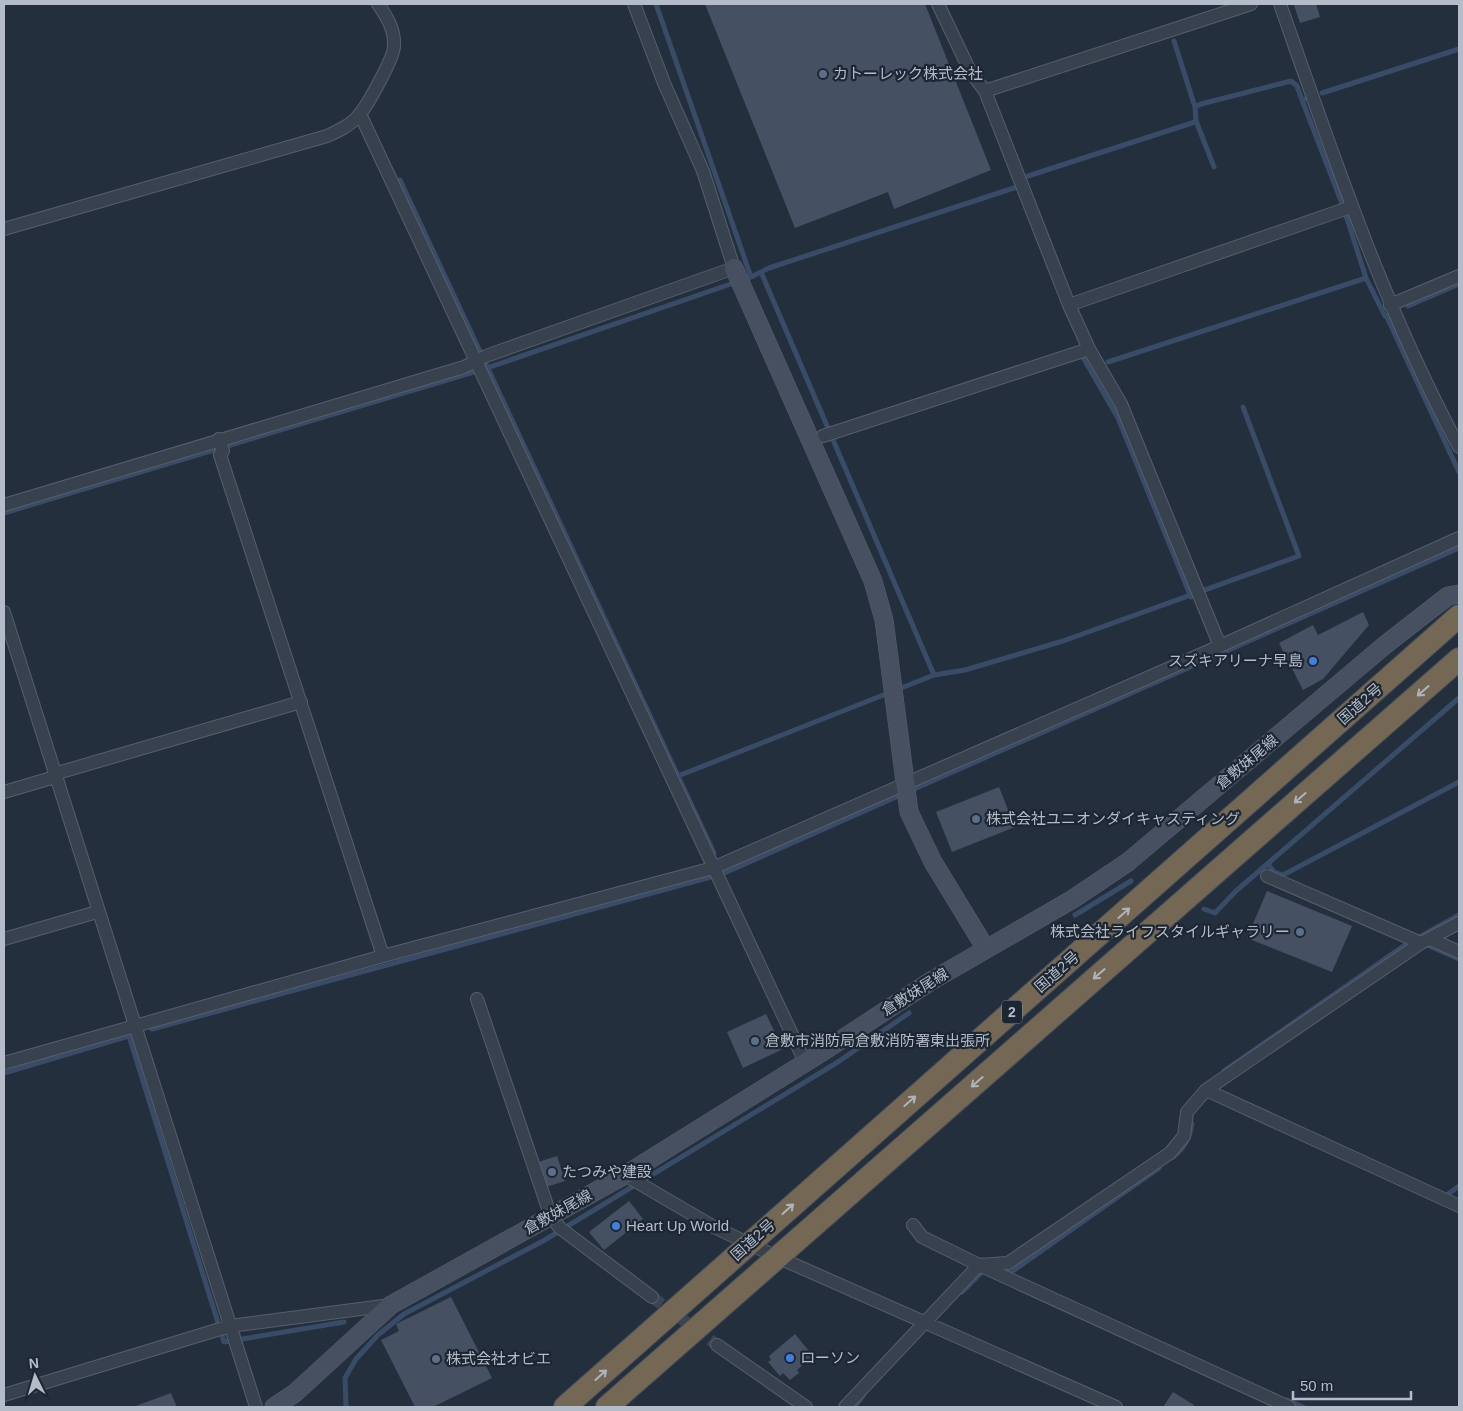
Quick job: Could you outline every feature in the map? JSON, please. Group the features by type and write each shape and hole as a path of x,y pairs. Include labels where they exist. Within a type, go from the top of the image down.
{"highway":[{"name":"国道2号","path":"565,1407 1459,616"},
{"name":"国道2号","path":"607,1407 1459,659"}],"main road":[{"path":"734,268 873,581 884,620 909,812 932,862 986,949"},
{"name":"倉敷妹尾線","path":"274,1407 294,1393 391,1305 559,1226 628,1177 931,980 1073,899 1128,862 1385,645 1448,596 1459,594"}],"street":[{"path":"4,230 327,136 343,129 360,114 389,63 394,47 391,24 378,4"},
{"path":"4,505 221,444 481,363 734,268 700,164 664,83 634,4"},
{"path":"938,4 970,71 985,90 1069,305 1083,351 1121,404 1220,646"},
{"path":"985,90 1251,4"},
{"path":"1280,4 1347,208 1390,305 1459,447"},
{"path":"360,114 481,363 715,873 805,1062"},
{"path":"1069,305 1347,208"},
{"path":"1390,305 1459,276"},
{"path":"827,434 1083,351"},
{"path":"221,444 220,455 383,956"},
{"path":"4,1063 134,1024 383,956 715,873 905,785 1459,538"},
{"path":"4,612 97,912 134,1024 228,1333 256,1407"},
{"path":"4,792 301,702"},
{"path":"1267,876 1419,940 1459,952"},
{"path":"4,939 97,912"},
{"path":"846,1407 923,1322 979,1266 1008,1263 1170,1153 1184,1136 1186,1112 1204,1091 1419,940 1459,923"},
{"path":"477,999 559,1226 652,1297"},
{"path":"1204,1091 1459,1206"},
{"path":"628,1177 714,1227 749,1244 1116,1407"},
{"path":"914,1225 922,1237 979,1266 1289,1407"},
{"path":"4,1395 228,1333 391,1305"},
{"path":"717,1345 806,1407"}],"building":[{"path":"705,4 925,4 991,170 894,209 888,192 795,228"},
{"path":"1316,4 1320,17 1300,23 1294,5"},
{"name":"スズキアリーナ早島","path":"1363,612 1369,625 1323,679 1303,690 1279,643 1313,625 1318,635"},
{"name":"株式会社ユニオンダイキャスティング","path":"999,787 1015,827 952,852 936,812"},
{"name":"株式会社ライフスタイルギャラリー","path":"1267,891 1352,926 1332,972 1247,938"},
{"name":"倉敷市消防局倉敷消防署東出張所","path":"766,1014 783,1049 743,1068 727,1032"},
{"name":"たつみや建設","path":"557,1156 565,1181 546,1187 538,1162"},
{"name":"Heart Up World","path":"629,1201 643,1219 604,1250 589,1232"},
{"name":"株式会社オビエ","path":"451,1297 492,1378 433,1407 415,1407 381,1340 399,1331 396,1324"},
{"name":"ローソン","path":"795,1334 813,1356 797,1370 799,1373 790,1380 783,1373 780,1376 768,1362 771,1360 769,1356"},
{"path":"1173,1392 1194,1405 1193,1407 1163,1407"},
{"path":"171,1393 177,1407 133,1407"}],"waterway":[{"path":"656,4 751,277"},
{"path":"1174,41 1195,107"},
{"path":"1322,93 1459,49"},
{"path":"1028,176 1192,123 1196,121 1195,107 1201,104 1291,81 1297,86 1302,100 1305,99"},
{"path":"1302,100 1343,206 1366,278"},
{"path":"1196,121 1214,167"},
{"path":"400,180 714,853"},
{"path":"4,513 487,368 751,277 769,268 1017,187"},
{"path":"761,272 934,675"},
{"path":"1108,362 1366,278 1385,316"},
{"path":"1408,306 1459,284"},
{"path":"1386,315 1459,472"},
{"path":"1080,352 1118,418 1191,597"},
{"path":"678,776 934,675 965,670 1063,641 1299,556 1243,407"},
{"path":"152,1029 722,874 1459,548"},
{"path":"1204,909 1215,913 1236,891 1459,698"},
{"path":"1268,864 1274,872 1283,875 1459,782"},
{"path":"1075,915 1131,881"},
{"path":"1224,1071 1405,945 1459,915"},
{"path":"1427,945 1459,959"},
{"path":"346,1407 345,1378 356,1359 378,1335 404,1314 543,1241 838,1062 909,1013"},
{"path":"4,1073 132,1035"},
{"path":"129,1036 224,1342 344,1322"},
{"path":"1173,1157 1186,1143 1192,1124"},
{"path":"1006,1271 1010,1273 1159,1168"},
{"path":"1444,1197 1459,1186"},
{"path":"962,1292 982,1272"},
{"path":"854,1407 863,1396"},
{"path":"1287,1400 1303,1407"}],"tunnel":[{"path":"652,1297 717,1345"}],"place":[{"name":"カトーレック株式会社","path":"823,74"},
{"name":"スズキアリーナ早島","path":"1313,661"},
{"name":"株式会社ユニオンダイキャスティング","path":"976,819"},
{"name":"株式会社ライフスタイルギャラリー","path":"1300,932"},
{"name":"倉敷市消防局倉敷消防署東出張所","path":"755,1041"},
{"name":"たつみや建設","path":"552,1172"},
{"name":"Heart Up World","path":"616,1226"},
{"name":"ローソン","path":"790,1358"},
{"name":"株式会社オビエ","path":"436,1359"}]}
